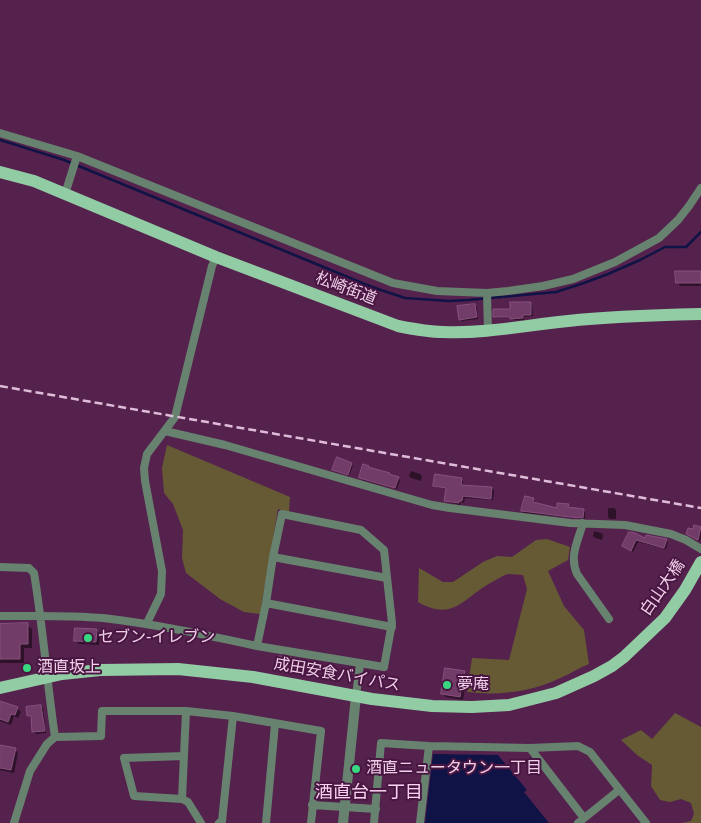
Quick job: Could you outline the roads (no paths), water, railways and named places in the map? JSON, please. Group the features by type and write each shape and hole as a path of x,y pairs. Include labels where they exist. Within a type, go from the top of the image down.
{"main road":[{"name":"松崎街道","path":"0,172 34,181 216,257 398,326 442,332 488,331 570,320 662,314 701,314"},
{"name":"白山大橋","path":"651,632 675,605 701,562"},
{"name":"成田安食バイパス","path":"0,688 62,674 100,670 178,669 253,677 356,696 432,706 472,707 510,705 556,693 594,676 612,666 651,632"}],"street":[{"path":"0,133 76,157 392,283 437,291 487,294 543,286 573,279 615,262 659,238 678,220 701,188"},
{"path":"65,194 76,157"},
{"path":"147,624 161,594 162,571 144,468 147,454 175,416 212,266 216,257"},
{"path":"487,294 488,331"},
{"path":"165,431 225,445 432,504 460,510 570,523 625,525 671,534 701,549"},
{"path":"0,616 101,618 147,624 257,646 384,667 392,623 384,550 361,530 282,514 257,646"},
{"path":"583,523 574,554 574,566 577,574 609,619"},
{"path":"273,557 387,578"},
{"path":"0,567 29,568 34,573 55,737"},
{"path":"266,603 392,627"},
{"path":"343,823 360,664"},
{"path":"14,823 30,771 47,744 55,737 101,736 102,711 186,711 233,716 322,731 311,823"},
{"path":"182,799 186,711"},
{"path":"219,823 222,821 233,716"},
{"path":"266,823 275,724"},
{"path":"374,823 382,743 429,746 582,747 590,752 646,823"},
{"path":"420,823 429,746"},
{"path":"530,748 581,821 619,790"},
{"path":"184,756 124,758 134,796 182,799 188,802 201,823"},
{"path":"312,805 376,809"}],"waterway":[{"path":"0,140 64,160 372,287 405,298 449,301 556,292 608,274 665,247 686,247 701,232"}],"railway":[{"path":"0,386 701,508"}],"place":[{"name":"セブン-イレブン","path":"88,638"},
{"name":"酒直坂上","path":"27,668"},
{"name":"夢庵","path":"447,685"},
{"name":"酒直ニュータウン一丁目","path":"356,769"}],"district":[{"name":"酒直台一丁目","path":"369,793"}]}
